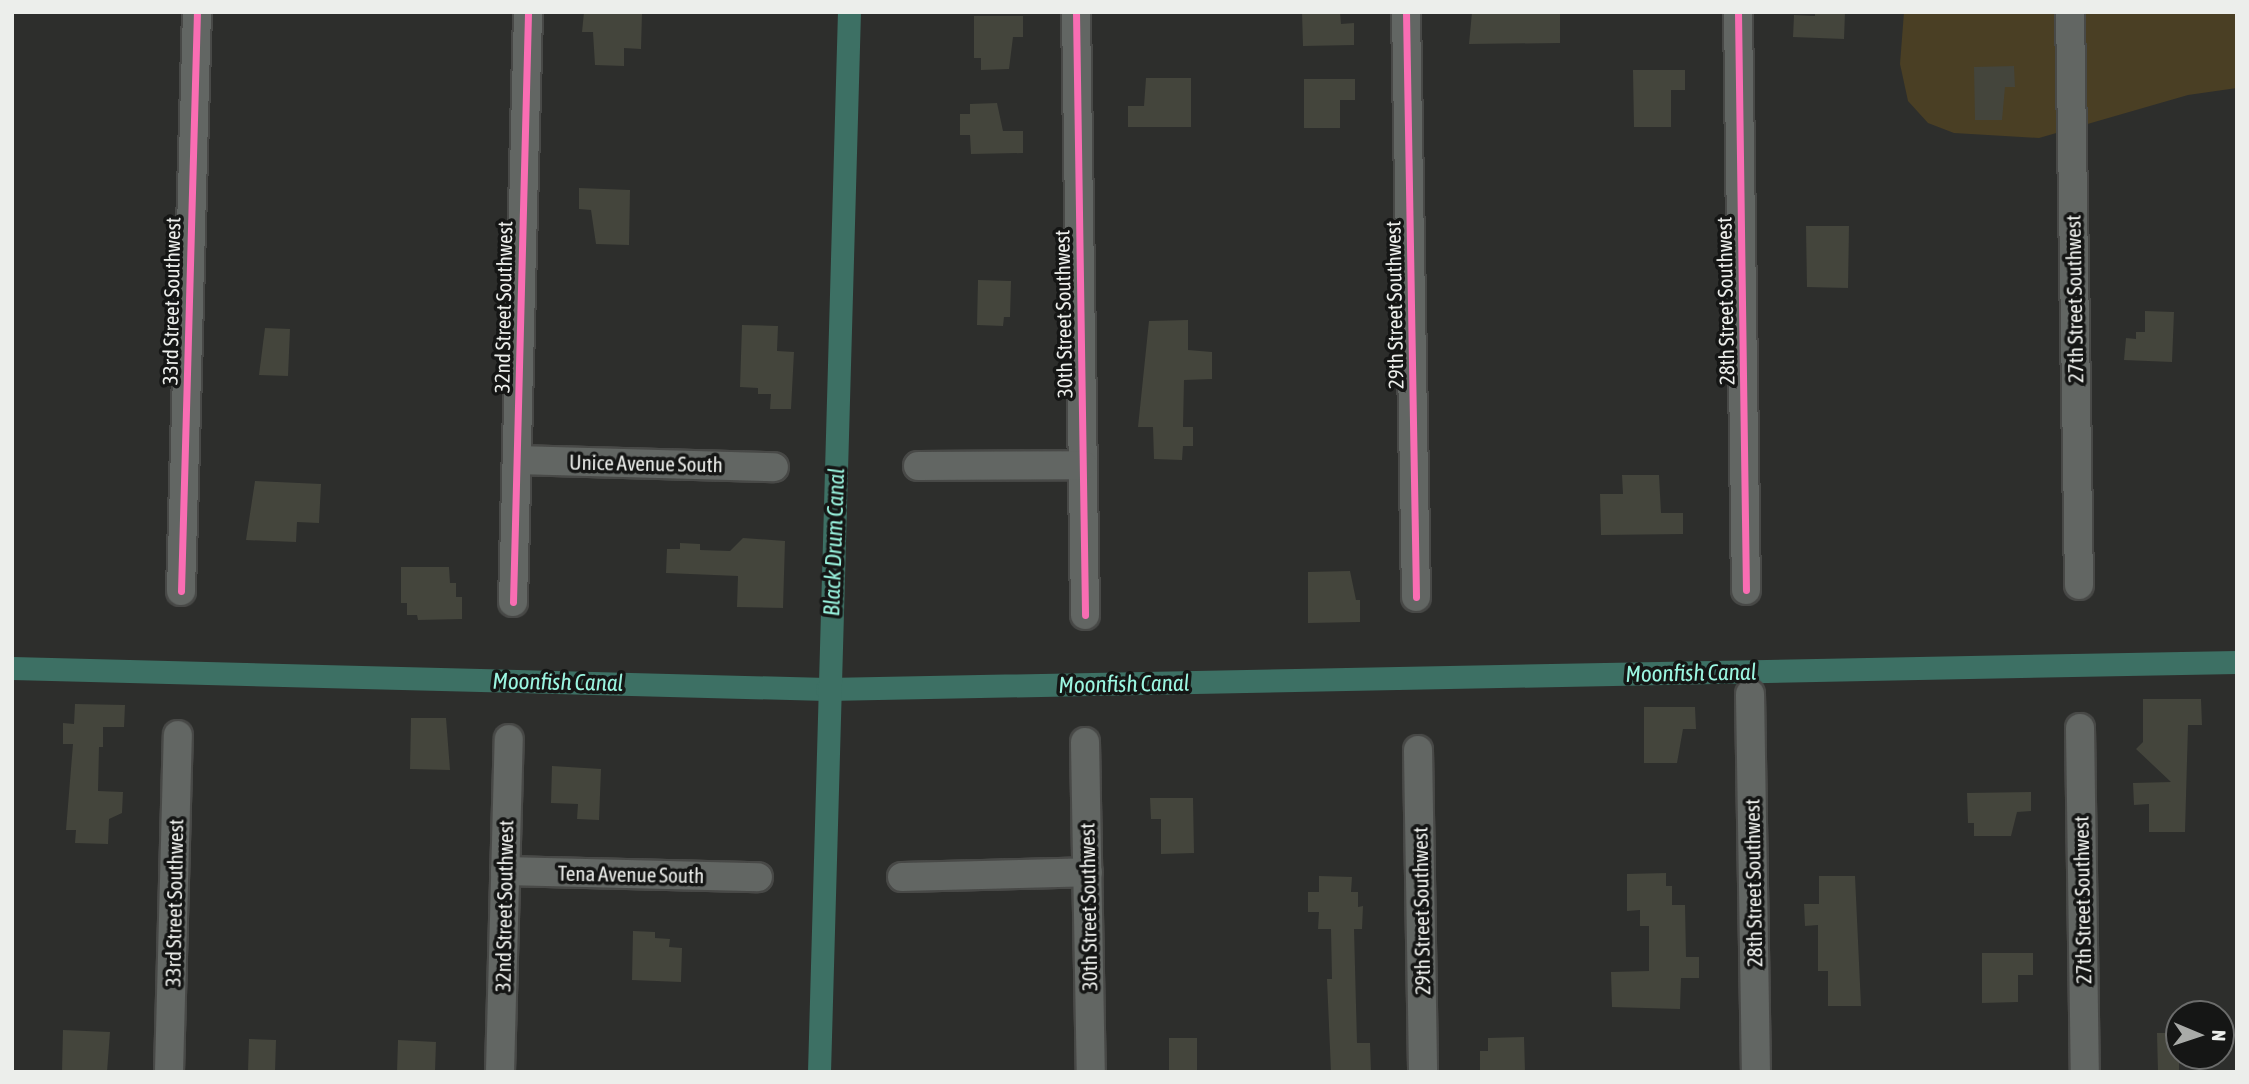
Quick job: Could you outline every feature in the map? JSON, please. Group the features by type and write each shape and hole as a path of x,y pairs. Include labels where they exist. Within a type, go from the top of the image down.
{"street":[{"name":"33rd Street Southwest","path":"181,591 197,12"},
{"name":"32nd Street Southwest","path":"513,602 527,12"},
{"name":"30th Street Southwest","path":"1076,12 1085,615"},
{"name":"29th Street Southwest","path":"1406,12 1416,597"},
{"name":"28th Street Southwest","path":"1738,12 1746,590"},
{"name":"27th Street Southwest","path":"2070,12 2079,585"},
{"name":"Unice Avenue South","path":"517,460 774,467"},
{"path":"918,466 1083,465"},
{"name":"28th Street Southwest","path":"1750,694 1756,1072"},
{"name":"27th Street Southwest","path":"2080,728 2085,1072"},
{"name":"33rd Street Southwest","path":"169,1072 177,735"},
{"name":"32nd Street Southwest","path":"500,1072 509,739"},
{"name":"30th Street Southwest","path":"1086,742 1091,1072"},
{"name":"29th Street Southwest","path":"1418,750 1423,1072"},
{"name":"Tena Avenue South","path":"505,872 758,877"},
{"path":"902,877 1088,872"}],"shaded area":[{"path":"1904,12 2237,12 2237,88 2188,95 2039,138 1954,133 1928,123 1908,101 1900,64"}],"building":[{"path":"584,12 642,13 641,49 624,48 624,66 595,65 593,32 582,32"},
{"path":"1302,12 1340,12 1341,24 1354,23 1354,45 1303,46"},
{"path":"1472,12 1560,12 1560,43 1469,44"},
{"path":"1815,12 1845,12 1844,39 1793,37 1794,15 1815,16"},
{"path":"974,16 1023,16 1023,37 1013,37 1009,69 981,70 981,58 974,58"},
{"path":"2014,66 2015,87 2005,87 2002,120 1975,120 1974,67"},
{"path":"1633,70 1685,70 1685,90 1671,90 1671,127 1634,127"},
{"path":"1146,78 1191,78 1191,127 1128,127 1128,106 1144,106"},
{"path":"1304,79 1355,79 1355,100 1340,100 1340,128 1304,128"},
{"path":"997,103 1003,131 1023,131 1023,153 971,154 970,135 960,135 960,114 970,114 970,104"},
{"path":"579,188 630,190 629,245 596,244 591,210 579,209"},
{"path":"1806,226 1849,226 1848,288 1807,287"},
{"path":"978,280 1011,281 1010,317 1004,317 1003,326 977,325"},
{"path":"2145,311 2174,312 2172,362 2124,360 2126,338 2136,339 2136,332 2145,332"},
{"path":"1188,320 1188,350 1212,352 1212,379 1184,380 1183,427 1193,427 1193,446 1183,446 1182,460 1154,459 1153,427 1138,427 1149,321"},
{"path":"742,325 778,326 777,351 794,352 791,409 770,409 771,394 758,394 758,388 740,387"},
{"path":"265,328 290,329 288,376 259,375"},
{"path":"1622,475 1659,475 1661,513 1683,513 1683,534 1601,535 1600,494 1623,494"},
{"path":"255,481 321,484 319,523 297,522 296,542 246,540"},
{"path":"743,538 785,541 783,608 737,607 738,576 666,573 667,549 680,549 680,543 700,544 700,550 730,551"},
{"path":"401,567 449,567 450,583 456,583 456,597 462,597 462,619 418,620 417,615 407,615 407,603 401,603"},
{"path":"1350,571 1356,600 1360,600 1360,622 1308,623 1308,572"},
{"path":"2143,699 2201,699 2202,725 2188,725 2185,832 2149,832 2149,804 2134,805 2133,783 2171,782 2136,749 2143,742"},
{"path":"75,704 125,705 124,727 103,727 103,747 99,747 98,791 123,792 122,813 109,819 108,844 75,843 76,830 66,830 73,744 63,744 63,723 74,724"},
{"path":"1644,707 1695,707 1696,729 1683,729 1677,763 1644,763"},
{"path":"411,718 446,718 450,770 410,769"},
{"path":"552,766 601,769 599,820 577,819 578,804 551,803"},
{"path":"2031,792 2031,811 2017,812 2011,836 1974,836 1974,823 1968,823 1967,793"},
{"path":"1150,798 1193,798 1194,853 1161,854 1161,819 1151,819"},
{"path":"1666,873 1666,886 1672,886 1672,905 1685,905 1686,957 1699,957 1699,978 1681,978 1680,1009 1612,1007 1611,972 1649,971 1649,926 1640,926 1640,910 1627,911 1627,874"},
{"path":"1319,876 1352,877 1351,892 1358,892 1358,907 1363,906 1362,929 1354,929 1357,1043 1370,1043 1371,1072 1331,1072 1327,979 1332,979 1331,929 1318,929 1319,912 1308,912 1308,892 1319,892"},
{"path":"1819,876 1855,876 1861,1006 1828,1006 1828,971 1818,971 1818,925 1805,926 1804,904 1819,904"},
{"path":"633,931 655,932 655,938 670,939 669,947 682,948 681,982 632,980"},
{"path":"1982,953 2033,953 2033,975 2018,975 2018,1002 1982,1003"},
{"path":"63,1030 110,1032 107,1072 62,1072"},
{"path":"2157,1033 2165,1033 2165,1070 2179,1072 2158,1072"},
{"path":"1524,1037 1525,1072 1480,1070 1480,1051 1488,1051 1488,1038"},
{"path":"1169,1038 1197,1038 1197,1072 1169,1072"},
{"path":"249,1039 276,1040 275,1072 248,1072"},
{"path":"398,1040 436,1042 435,1072 397,1072"}],"waterway":[{"name":"Black Drum Canal","path":"819,1072 849,12"},
{"name":"Moonfish Canal","path":"12,668 827,689 2237,662"}],"cycle path":[{"path":"181,591 197,12"},
{"path":"513,602 528,12"},
{"path":"1076,12 1085,615"},
{"path":"1406,12 1416,597"},
{"path":"1738,12 1746,590"}]}
